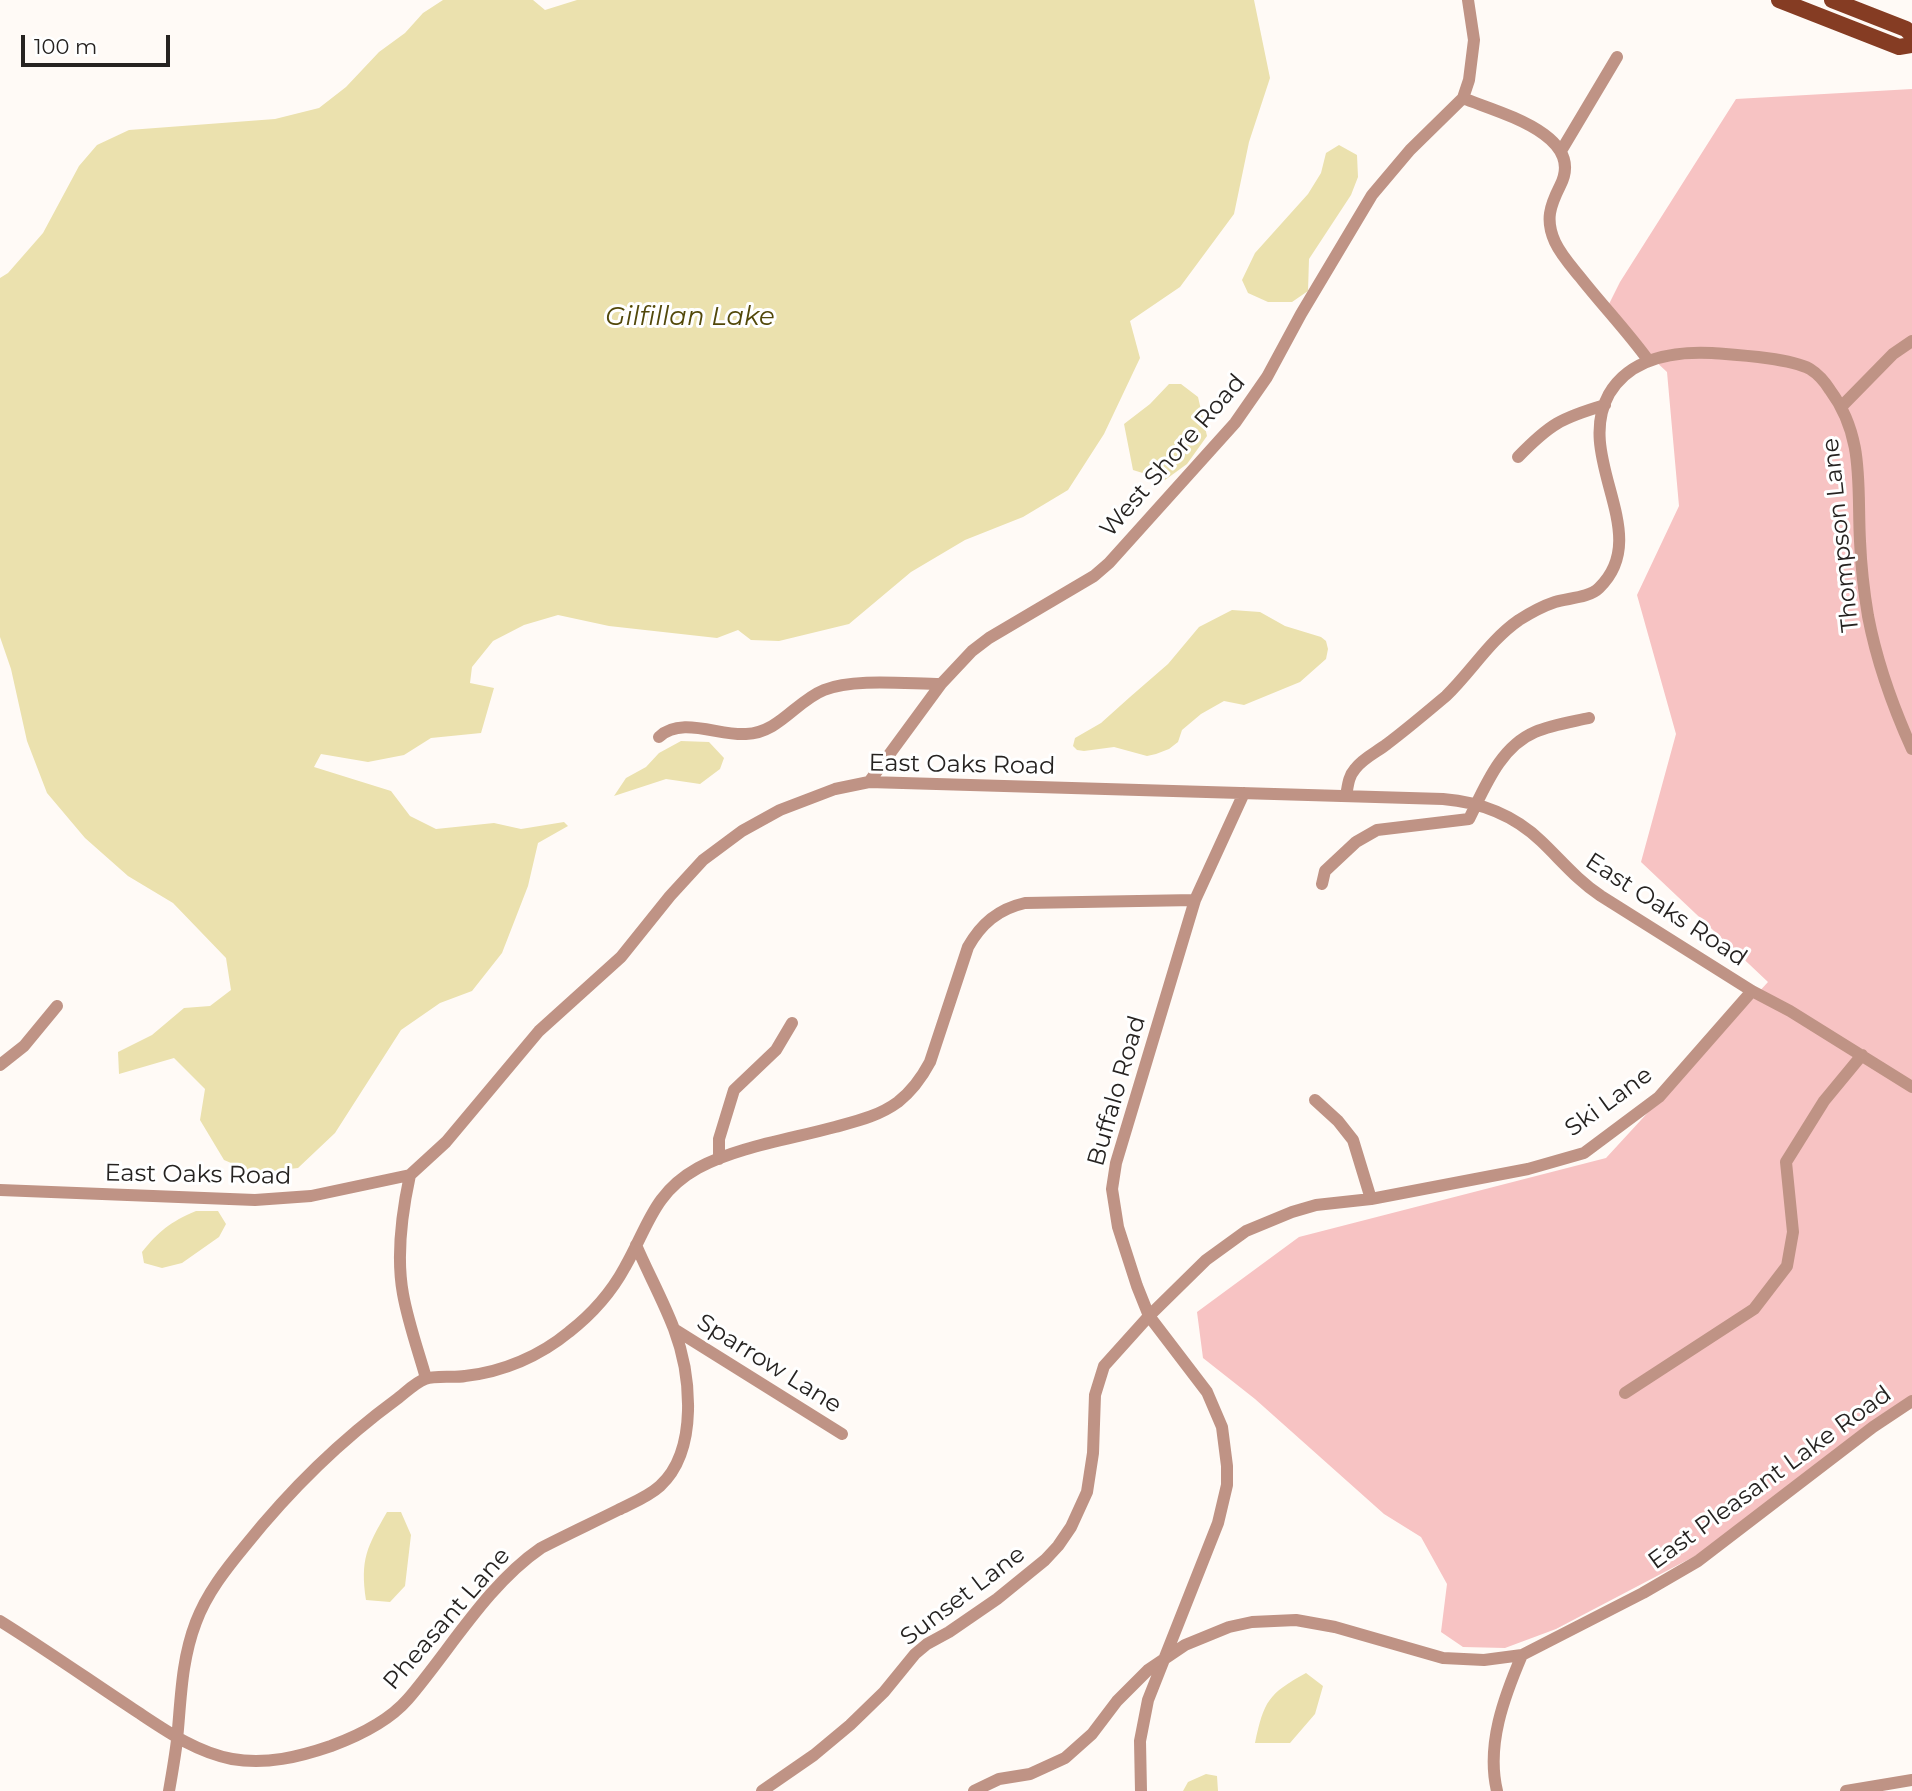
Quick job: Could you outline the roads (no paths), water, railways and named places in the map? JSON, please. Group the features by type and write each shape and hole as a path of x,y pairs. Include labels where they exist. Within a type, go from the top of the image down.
{"main road":[{"path":"1779,0 1899,47 1912,45"},
{"path":"1832,0 1906,29 1912,34"}],"street":[{"path":"1468,0 1473,22 1473,50 1469,80 1462,98 1541,131 1556,143 1561,151 1564,169 1563,179 1552,201 1550,214 1553,238 1566,259 1648,360"},
{"path":"1561,151 1617,57"},
{"name":"West Shore Road","path":"869,782 956,666 989,638 1099,572 1235,423 1267,377 1372,195 1410,150 1462,98"},
{"path":"1842,406 1893,354 1912,341"},
{"name":"Thompson Lane","path":"1346,796 1349,778 1358,765 1388,744 1446,695 1503,633 1536,610 1554,602 1594,592 1612,574 1621,541 1600,451 1600,420 1605,405 1617,383 1648,360 1695,352 1751,357 1811,369 1823,380 1842,406 1850,422 1857,456 1860,541 1868,617 1887,687 1912,749"},
{"path":"1518,457 1544,430 1605,405"},
{"path":"659,737 665,731 680,727 736,734 760,732 780,721 811,696 837,686 942,684"},
{"path":"1322,884 1325,871 1365,835 1389,827 1469,819 1500,762 1514,745 1537,731 1589,718"},
{"name":"East Oaks Road","path":"0,1190 265,1200 312,1196 411,1175 446,1142 539,1031 621,957 703,860 742,831 780,810 835,789 869,782 1443,799 1476,804 1510,818 1525,828 1588,887 1752,991 1790,1011 1912,1087"},
{"name":"Buffalo Road","path":"1141,1791 1139,1764 1142,1723 1155,1679 1218,1523 1225,1495 1227,1466 1222,1427 1207,1392 1149,1315 1118,1227 1112,1189 1116,1163 1195,900 1244,793"},
{"path":"169,1791 177,1738 181,1680 188,1643 197,1620 219,1578 258,1530 320,1464 380,1412 426,1378 488,1372 548,1347 567,1334 600,1303 626,1266 648,1217 670,1189 698,1168 719,1159 870,1117 899,1101 912,1089 930,1062 968,947 984,923 1006,908 1025,903 1195,900"},
{"name":"Ski Lane","path":"1149,1315 1206,1260 1246,1231 1292,1212 1316,1205 1371,1199 1528,1169 1584,1153 1659,1097 1752,991"},
{"path":"0,1065 24,1046 57,1006"},
{"path":"719,1159 719,1139 734,1090 776,1049 792,1023"},
{"path":"1625,1393 1754,1309 1787,1266 1794,1231 1786,1162 1824,1101 1862,1055"},
{"path":"1315,1100 1338,1121 1353,1140 1371,1199"},
{"path":"411,1175 403,1214 400,1251 402,1292 426,1378"},
{"name":"Pheasant Lane","path":"0,1621 177,1738 213,1754 233,1759 270,1761 314,1752 363,1732 397,1710 500,1584 525,1559 548,1544 646,1496 668,1477 683,1452 688,1424 684,1374 674,1329 636,1245"},
{"name":"Sunset Lane","path":"762,1791 814,1755 850,1725 927,1644 950,1632 997,1599 1058,1546 1071,1527 1087,1492 1093,1453 1095,1395 1104,1366 1149,1315"},
{"name":"Sparrow Lane","path":"674,1329 842,1434"},
{"name":"East Pleasant Lake Road","path":"974,1791 999,1779 1030,1774 1065,1758 1092,1734 1131,1685 1165,1659 1206,1635 1229,1627 1272,1620 1316,1623 1443,1658 1485,1660 1522,1655 1643,1593 1698,1561 1883,1420 1912,1401"},
{"path":"1497,1791 1492,1759 1496,1737 1510,1682 1522,1655"},
{"path":"1846,1791 1912,1780"}],"water":[{"name":"Gilfillan Lake","path":"443,0 533,0 545,10 577,0 1254,0 1270,78 1249,142 1234,214 1180,287 1130,321 1140,358 1104,434 1068,490 1023,517 965,540 911,572 849,624 779,641 751,640 738,630 717,638 609,626 558,615 524,625 493,641 472,667 470,683 494,688 481,733 431,738 404,755 368,762 321,754 314,767 391,791 410,816 436,829 494,823 521,829 564,822 568,826 538,843 528,886 502,953 472,991 440,1003 401,1030 335,1133 298,1168 255,1173 224,1160 200,1120 205,1089 174,1058 119,1074 118,1052 152,1035 184,1008 210,1006 231,990 226,958 173,903 128,876 85,838 47,793 27,741 11,669 0,637 0,278 8,273 43,233 79,166 97,145 129,130 275,119 319,108 346,87 379,52 405,33 423,13"},
{"path":"1339,145 1357,155 1358,177 1351,195 1309,259 1308,291 1292,302 1268,302 1248,293 1242,280 1255,253 1308,194 1321,173 1326,153"},
{"path":"1169,384 1181,384 1198,397 1207,436 1187,464 1165,480 1133,470 1124,424 1150,404"},
{"path":"1232,610 1260,612 1285,626 1321,637 1326,641 1328,649 1326,659 1300,682 1244,705 1224,701 1201,714 1182,730 1178,742 1156,754 1147,756 1114,747 1084,751 1073,746 1075,738 1101,723 1168,664 1199,627"},
{"path":"681,741 709,742 724,758 720,769 700,784 666,779 614,796 626,778 646,767 659,753"},
{"path":"196,1211 218,1211 226,1224 219,1237 182,1263 162,1268 144,1263 142,1252 154,1238 172,1223"},
{"path":"387,1512 401,1512 411,1535 405,1586 390,1602 366,1600 364,1574 367,1554"},
{"path":"1306,1673 1323,1686 1315,1714 1290,1743 1255,1743 1261,1717 1270,1700 1283,1687"},
{"path":"1206,1774 1217,1776 1218,1791 1183,1791 1188,1782"}]}
